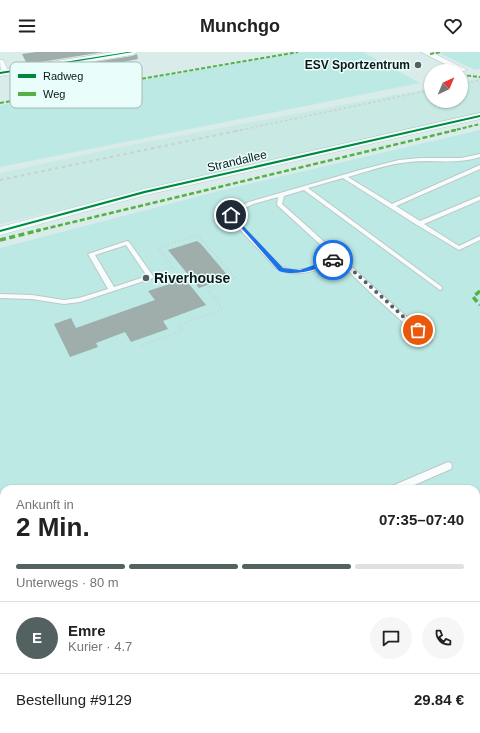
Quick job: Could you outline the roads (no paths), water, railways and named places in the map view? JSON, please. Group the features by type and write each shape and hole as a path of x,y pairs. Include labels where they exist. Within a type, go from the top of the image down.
{"street":[{"path":"67,62 132,52"},
{"path":"425,52 450,64"},
{"path":"0,62 2,72"},
{"name":"Strandallee","path":"0,231 144,192 480,116"}],"lane":[{"path":"338,257 301,272 286,272 278,267 232,218 231,215 234,211 252,203 400,162 436,159 454,161 469,160 480,155"},
{"path":"469,160 480,166"},
{"path":"391,206 480,166"},
{"path":"345,177 459,248 480,238"},
{"path":"306,189 440,288"},
{"path":"281,195 279,204 428,340"},
{"path":"419,224 480,198"},
{"path":"0,296 32,297 64,302 80,300 112,290 151,277 127,243 91,254 112,290"},
{"path":"404,485 448,466"}],"railway":[{"path":"468,83 480,80"},
{"path":"236,131 424,91"},
{"path":"0,180 241,130"}],"place":[{"name":"ESV Sportzentrum","path":"418,65"},
{"name":"Riverhouse","path":"146,278"}]}
